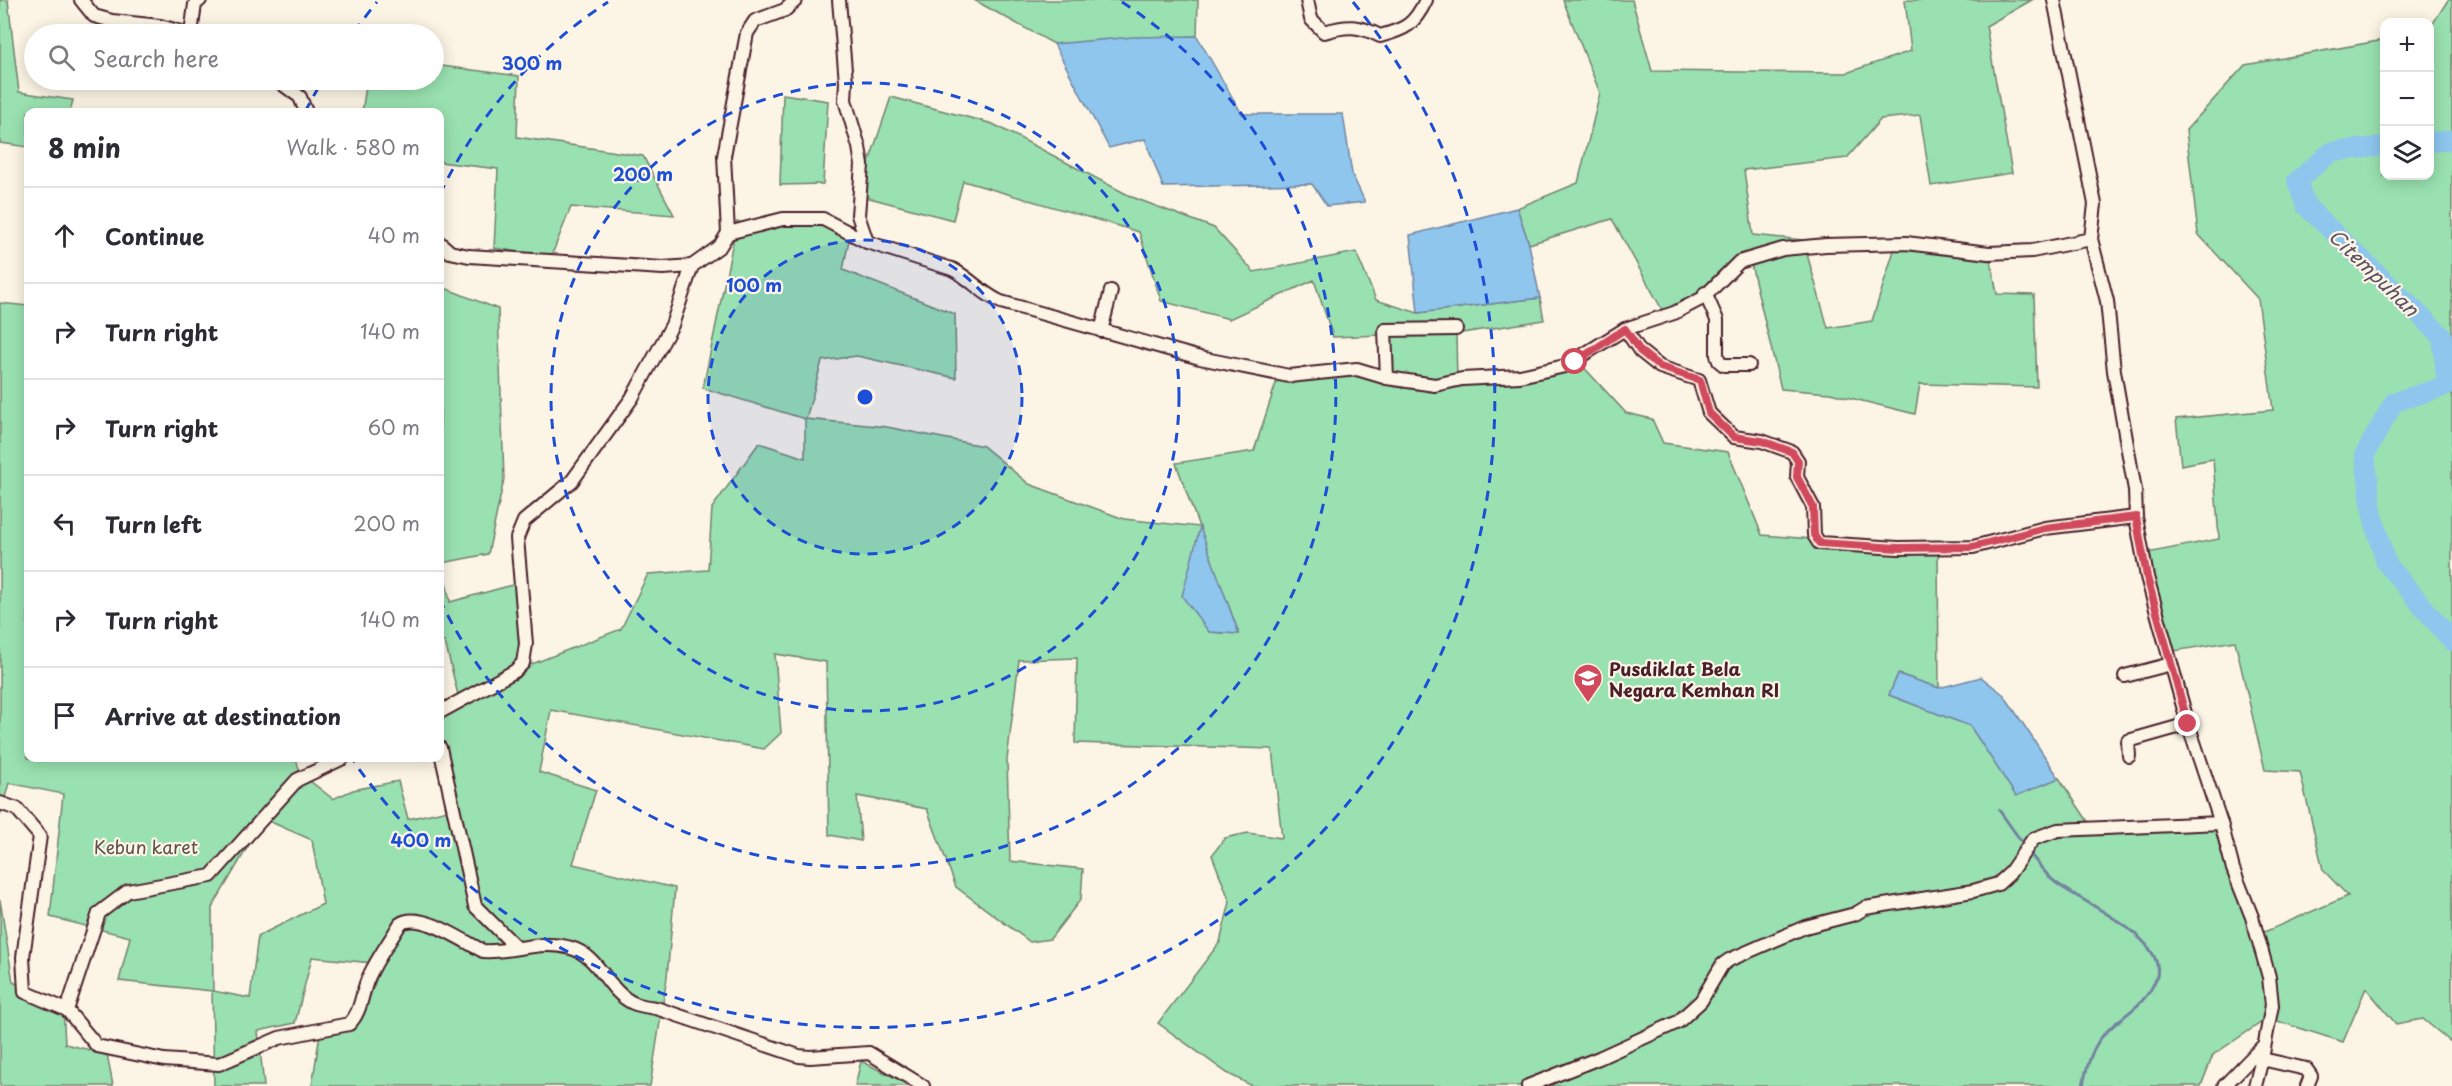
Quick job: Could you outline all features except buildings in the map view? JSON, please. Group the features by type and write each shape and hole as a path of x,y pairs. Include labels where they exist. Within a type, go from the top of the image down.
{"street":[{"path":"81,0 94,15 112,21 141,24"},
{"path":"192,24 195,4 200,0"},
{"path":"444,247 450,252 469,256 663,268 692,266 720,246 728,233 724,156 747,33 755,21 785,10 796,0"},
{"path":"839,0 846,82 845,100 862,165 858,215 867,242"},
{"path":"1307,0 1311,19 1324,32 1341,27 1363,27 1380,36 1404,30 1419,14 1426,0"},
{"path":"2054,0 2095,204 2091,239 2106,301 2114,371 2135,490 2136,517 2147,577 2188,724 2221,823 2233,869 2252,917 2269,977 2272,1005 2255,1086"},
{"path":"291,90 300,97 304,108"},
{"path":"728,233 783,219 823,219 867,242 952,268 988,297 1001,302 1200,357 1289,376 1357,369 1387,378 1435,384 1461,379 1520,376 1575,362 1625,329 1674,314 1703,298 1739,262 1783,249 1826,245 1906,243 1989,253 2032,251 2091,239"},
{"path":"444,710 515,671 523,663 526,644 517,538 524,521 572,482 632,398 672,325 692,266"},
{"path":"1101,330 1111,291"},
{"path":"1706,293 1718,320 1717,355 1719,361 1724,365 1749,365"},
{"path":"1387,378 1384,330 1456,329"},
{"path":"1625,329 1640,351 1660,367 1700,380 1709,413 1734,437 1762,441 1792,452 1798,461 1797,477 1813,507 1814,535 1819,543 1898,548 1972,547 2045,528 2136,517"},
{"path":"2125,676 2171,664"},
{"path":"2129,756 2128,741 2188,724"},
{"path":"67,1010 99,913 128,891 211,876 297,780 335,762"},
{"path":"443,762 475,906 516,947"},
{"path":"0,803 17,809 40,836 23,957 26,992 67,1010 97,1046 164,1060 219,1064 279,1038 349,1024 357,1016 375,964 400,924 405,920 420,920 483,951 536,944 572,948 583,953 618,992 633,1003 800,1056 869,1053 923,1086"},
{"path":"1528,1086 1599,1058 1678,1022 1701,1001 1722,965 1805,927 1854,914 1865,908 1973,891 1998,884 2009,874 2032,839 2058,830 2221,823"},
{"path":"2223,1086 2264,1045"},
{"path":"2262,1059 2306,1069 2311,1077 2307,1086"}],"green space":[{"path":"0,0 8,0 19,92 73,100 71,108 24,108 24,146 0,143"},
{"path":"974,0 1198,0 1197,36 1054,44"},
{"path":"1563,0 1632,0 1652,71 1846,73 1911,51 1905,0 2032,0 1986,26 2012,173 1931,186 1920,115 1881,119 1847,158 1744,170 1753,235 1803,240 1828,328 1872,321 1895,247 1991,261 1997,294 2034,295 2037,387 1920,384 1915,414 1830,393 1781,389 1750,260 1665,315 1612,219 1529,244 1517,208 1578,183 1600,93"},
{"name":"Kebun karet","path":"2448,0 2452,0 2452,1043 2423,1019 2396,1024 2366,988 2343,1042 2268,1018 2213,1055 2201,1086 1252,1086 1227,1073 1158,1023 1220,942 1230,902 1212,855 1225,838 1248,833 1282,838 1272,749 1075,743 1077,658 1019,660 1007,760 1010,861 1083,869 1081,899 1050,939 1030,942 956,887 927,809 857,796 861,841 829,835 826,662 775,654 781,733 764,749 551,710 539,772 596,790 573,864 675,888 667,977 650,1086 312,1086 321,1027 361,1020 382,964 312,957 295,1023 258,1031 264,1086 214,1086 212,991 119,981 130,937 50,917 63,794 9,783 0,815 0,303 24,306 24,762 297,762 300,773 333,799 353,790 398,781 408,819 452,809 441,762 444,762 444,705 458,695 444,642 444,573 450,602 516,584 527,666 621,629 648,574 708,570 712,508 759,443 805,458 805,419 703,388 737,222 852,225 843,270 955,314 956,378 857,356 822,361 806,419 887,427 983,446 1029,484 1124,519 1199,527 1176,463 1254,451 1278,377 1380,377 1381,335 1333,337 1314,280 1229,319 1161,301 1139,232 963,181 953,220 858,195 891,97 993,124 1132,197 1214,228 1254,272 1356,252 1376,300 1418,313 1540,298 1544,320 1456,334 1457,382 1579,362 1626,413 1652,419 1663,443 1728,452 1762,535 1938,549 1939,688 1898,674 1889,695 1970,726 2016,795 2059,778 2089,823 2216,829 2257,935 2348,896 2323,870 2300,772 2265,770 2235,641 2174,651 2142,554 2219,539 2213,459 2181,465 2176,419 2273,410 2258,299 2198,234 2186,130 2245,65 2380,41 2380,180 2434,180 2434,22","holes":["1200,529 1239,634 1209,632","264,819 312,840 323,904 258,936 250,998 213,991 212,908"]},
{"path":"444,66 519,76 517,137 643,156 674,215 571,207 551,257 494,248 498,169 444,162 444,108 363,108 365,90 444,90"},
{"path":"783,94 828,101 823,184 780,185"},
{"path":"444,288 498,309 504,479 488,554 444,563"},
{"path":"0,900 13,982 63,1006 65,1044 107,1054 113,1086 0,1086"},
{"path":"861,1061 912,1086 855,1086"}],"water":[{"path":"1197,36 1242,114 1343,114 1352,174 1365,202 1327,206 1312,184 1163,187 1145,139 1109,148 1054,44 1133,37"},
{"path":"1517,208 1529,244 1540,298 1418,313 1410,235"},
{"path":"1200,527 1239,634 1209,632 1182,596"},
{"path":"1898,674 1939,688 1981,677 2004,695 2059,778 2016,796 1970,726 1889,695"}],"waterway":[{"name":"Citempuhan","path":"2434,142 2452,140"},
{"name":"Citempuhan","path":"2380,146 2331,152 2297,181 2306,206 2442,336 2447,386 2394,402 2365,454 2372,512 2386,563 2452,641"},
{"path":"1999,810 2024,845"},
{"path":"2028,851 2055,882 2136,935 2150,949 2157,964 2156,979 2145,998 2100,1039 2089,1061 2083,1086"}],"place":[{"name":"Pusdiklat Bela Negara Kemhan RI","path":"1588,704"}],"route":[{"path":"1575,362 1625,329 1640,351 1660,367 1700,380 1709,413 1734,437 1762,441 1792,452 1798,461 1797,477 1813,507 1814,535 1819,543 1898,548 1972,547 2045,528 2136,517 2147,577 2188,724"}]}
